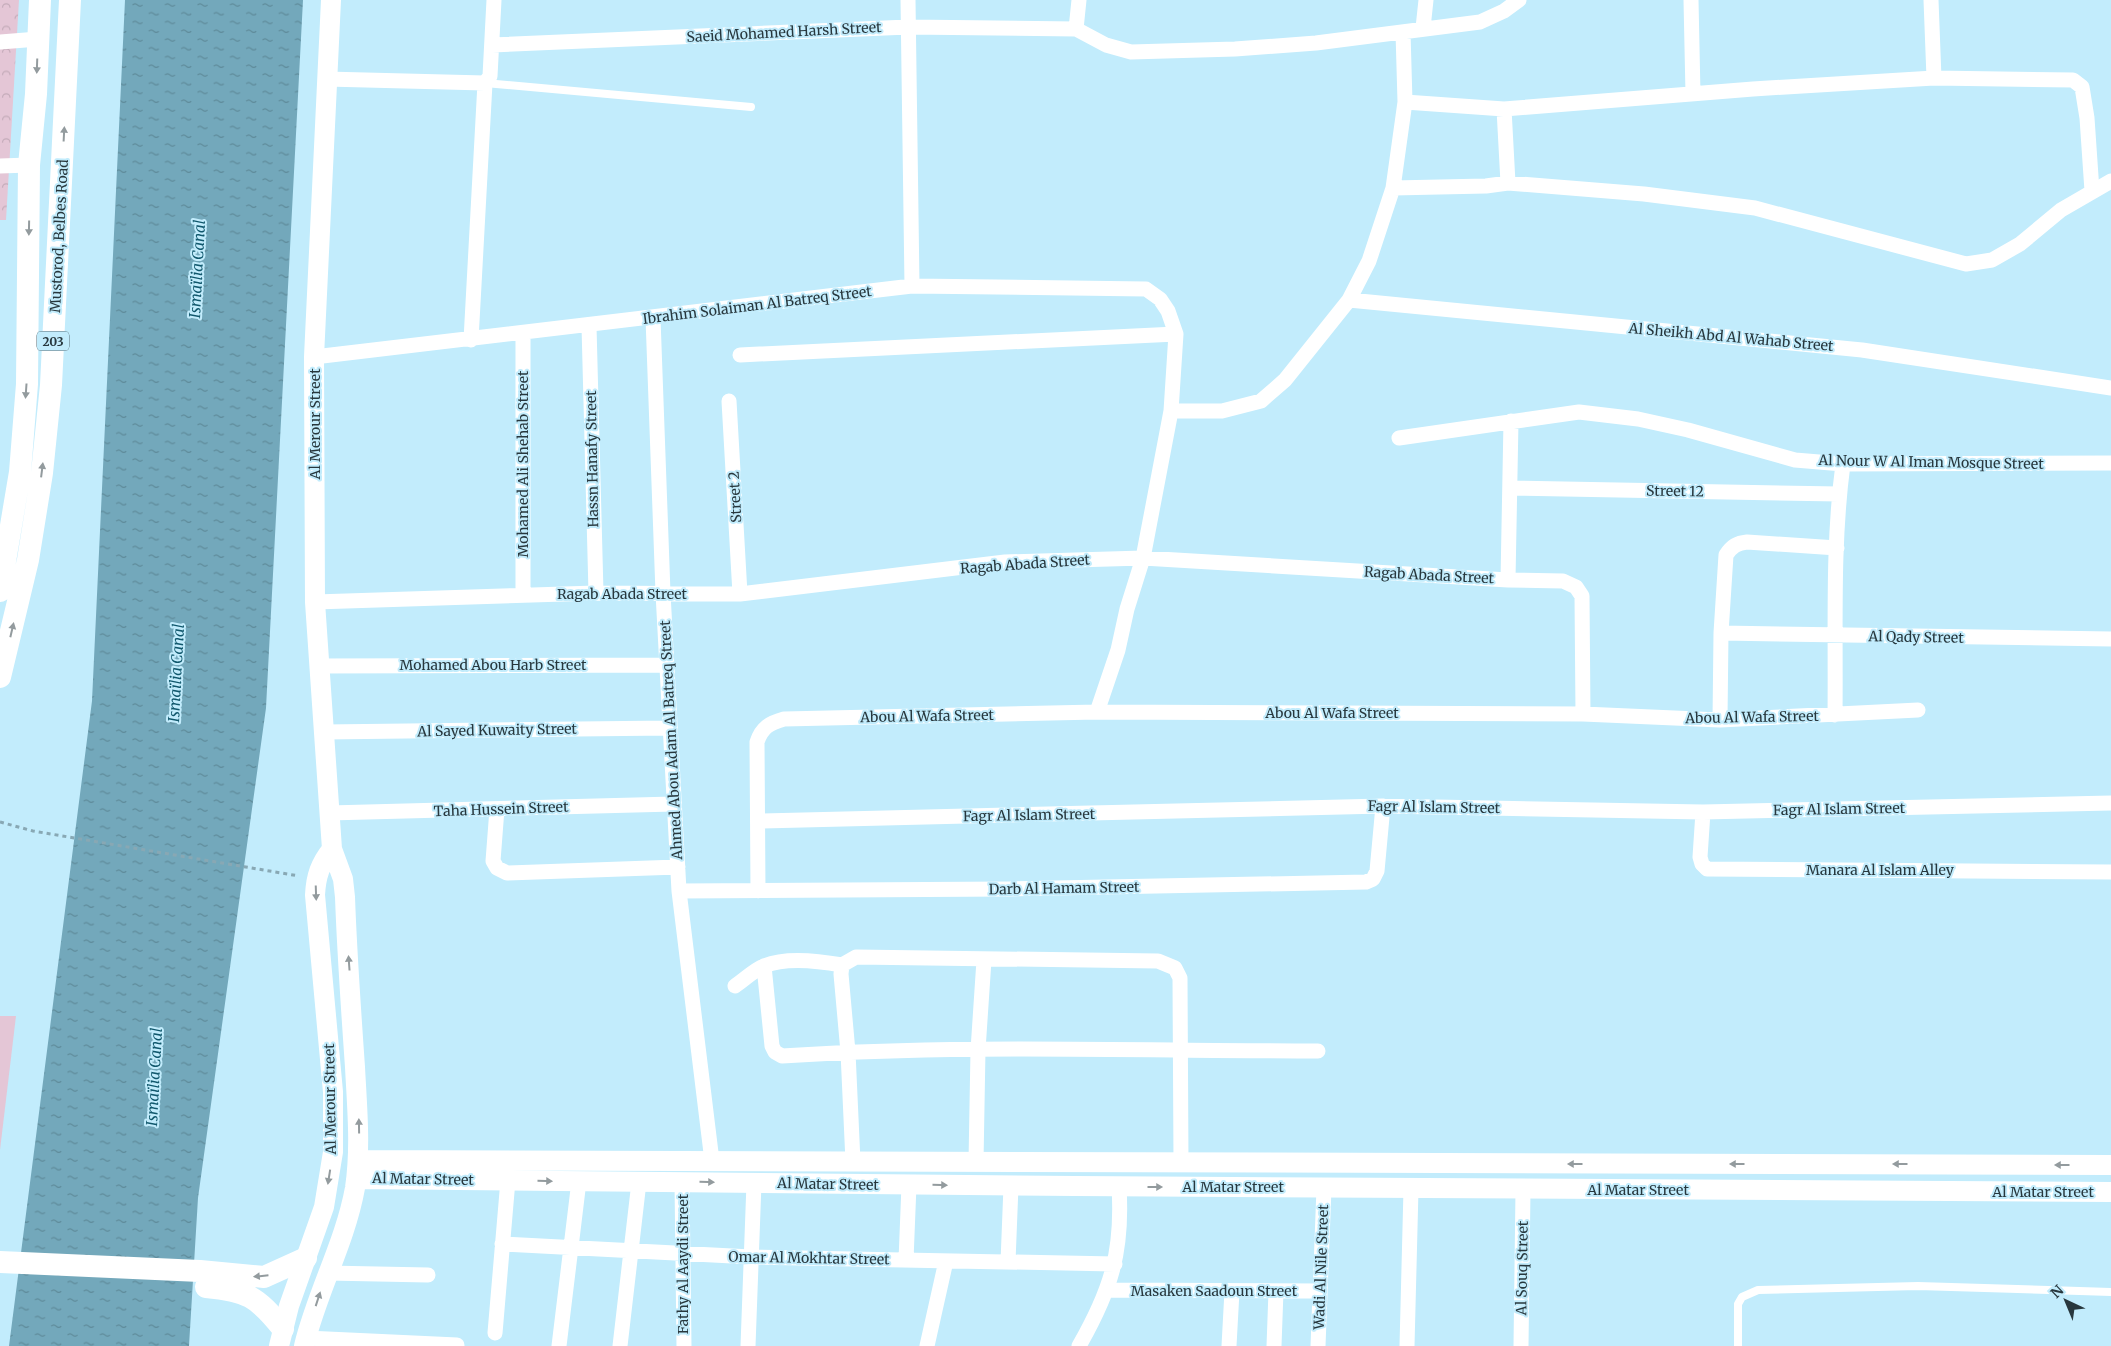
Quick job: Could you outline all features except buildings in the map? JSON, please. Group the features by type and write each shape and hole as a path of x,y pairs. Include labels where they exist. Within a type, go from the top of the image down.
{"main road":[{"name":"Mustorod, Belbes Road","path":"0,591 7,559 20,472 27,384 29,165 36,94 40,0"},
{"name":"Mustorod, Belbes Road","path":"0,677 28,560 42,473 51,385 70,0"},
{"path":"36,94 66,95"},
{"path":"0,1277 264,1277 306,1258"},
{"path":"0,1262 199,1278 243,1292 257,1301 269,1311 281,1338"}],"street":[{"name":"Al Merour Street","path":"305,1342 327,1273 342,1238 357,1169 358,1114 345,897 343,879 332,849 315,602 314,358 331,0"},
{"path":"471,340 485,83 490,76 494,0"},
{"path":"908,0 912,286"},
{"path":"1079,0 1076,29 1106,45 1131,52 1298,45 1480,22 1504,11 1520,0"},
{"path":"1423,28 1426,0"},
{"path":"1691,0 1693,94"},
{"path":"1931,0 1934,78"},
{"name":"Saeid Mohamed Harsh Street","path":"492,45 908,26 1076,29"},
{"path":"1171,411 1222,411 1261,401 1285,380 1349,300 1369,261 1393,188 1405,102 1403,32"},
{"path":"0,42 38,40"},
{"path":"1405,102 1504,109 1934,78 2072,80 2078,82 2082,87 2087,118 2092,191"},
{"path":"326,79 485,83"},
{"path":"1504,109 1508,183"},
{"path":"0,166 29,165"},
{"path":"1393,188 1486,186 1508,183 1644,194 1755,208 1966,264 1992,260 2020,244 2061,210 2111,181"},
{"name":"Ibrahim Solaiman Al Batreq Street","path":"314,358 912,286 1146,289 1160,299 1168,311 1176,334"},
{"name":"Al Sheikh Abd Al Wahab Street","path":"1349,300 1862,350 2111,388"},
{"name":"Ahmed Abou Adam Al Batreq Street","path":"653,318 663,593 679,891 712,1161"},
{"name":"Hassn Hanafy Street","path":"589,326 596,593"},
{"name":"Mohamed Ali Shehab Street","path":"523,334 523,595"},
{"path":"740,355 1176,334 1171,411 1144,558 1126,609 1118,650 1098,712"},
{"name":"Street 2","path":"729,401 740,594"},
{"name":"Al Nour W Al Iman Mosque Street","path":"1399,438 1579,412 1638,419 1688,430 1795,460 1843,464 2111,463"},
{"path":"1508,580 1511,421"},
{"path":"1835,715 1837,548 1839,494 1843,464"},
{"name":"Street 12","path":"1510,488 1839,494"},
{"path":"1720,720 1726,554 1731,547 1738,543 1747,542 1837,548"},
{"name":"Ragab Abada Street","path":"315,602 596,593 740,594 1005,562 1144,558 1508,580 1563,580 1576,587 1582,596 1583,714"},
{"name":"Al Qady Street","path":"1722,633 2111,639"},
{"name":"Mohamed Abou Harb Street","path":"319,666 667,665"},
{"name":"Abou Al Wafa Street","path":"758,822 757,742 761,731 772,722 784,719 1098,712 1583,714 1720,720 1918,710"},
{"name":"Al Sayed Kuwaity Street","path":"324,732 670,728"},
{"name":"Fagr Al Islam Street","path":"758,822 1383,806 1703,812 2111,803"},
{"name":"Taha Hussein Street","path":"329,813 674,804"},
{"name":"Darb Al Hamam Street","path":"679,891 1366,882 1373,879 1378,871 1383,806"},
{"path":"497,809 493,862 497,868 507,873 678,867"},
{"name":"Manara Al Islam Alley","path":"1703,812 1700,857 1702,864 1707,868 2111,872"},
{"path":"758,822 758,891"},
{"name":"Al Merour Street","path":"281,1338 324,1206 333,1152 333,1092 315,894 316,879 322,862 332,849"},
{"path":"735,986 764,966 796,960 818,960 842,965 856,957 1158,961 1168,964 1175,968 1180,978 1181,1162"},
{"path":"976,1162 978,1050 984,960"},
{"path":"842,965 853,1162"},
{"path":"764,966 772,1046 775,1052 782,1056 848,1052 978,1050 1318,1051"},
{"name":"Al Matar Street","path":"357,1169 712,1161 2111,1165"},
{"path":"1074,1163 1075,1186"},
{"path":"1699,1164 1699,1191"},
{"name":"Al Matar Street","path":"357,1169 508,1180 639,1182 1523,1190 2111,1192"},
{"path":"494,1333 508,1180"},
{"path":"559,1346 579,1181"},
{"path":"620,1346 639,1182"},
{"name":"Fathy Al Aaydi Street","path":"682,1182 684,1346"},
{"path":"748,1346 754,1183"},
{"path":"906,1260 909,1185"},
{"path":"1008,1262 1011,1186"},
{"path":"1079,1346 1095,1318 1107,1290 1115,1264 1120,1221 1119,1187"},
{"name":"Wadi Al Nile Street","path":"1318,1346 1324,1188"},
{"path":"1408,1346 1411,1189"},
{"name":"Al Souq Street","path":"1521,1346 1523,1190"},
{"name":"Omar Al Mokhtar Street","path":"502,1244 751,1257 1115,1264"},
{"path":"927,1346 946,1261"},
{"path":"327,1273 428,1275"},
{"name":"Masaken Saadoun Street","path":"1107,1290 1320,1291"},
{"path":"1229,1346 1232,1291"},
{"path":"1274,1346 1276,1291"},
{"path":"305,1342 457,1345"}],"lane":[{"path":"485,83 750,107"},
{"path":"1738,1346 1738,1304 1742,1297 1758,1290 1918,1286 2111,1292"}],"path":[{"path":"0,822 33,831 316,879"}],"green space":[{"path":"0,0 19,0 6,220 0,220"},
{"path":"0,1016 16,1016 0,1150"}],"water":[{"name":"Ismaïlia Canal","path":"125,0 303,0 266,708 198,1198 189,1346 9,1346 92,701"}]}
